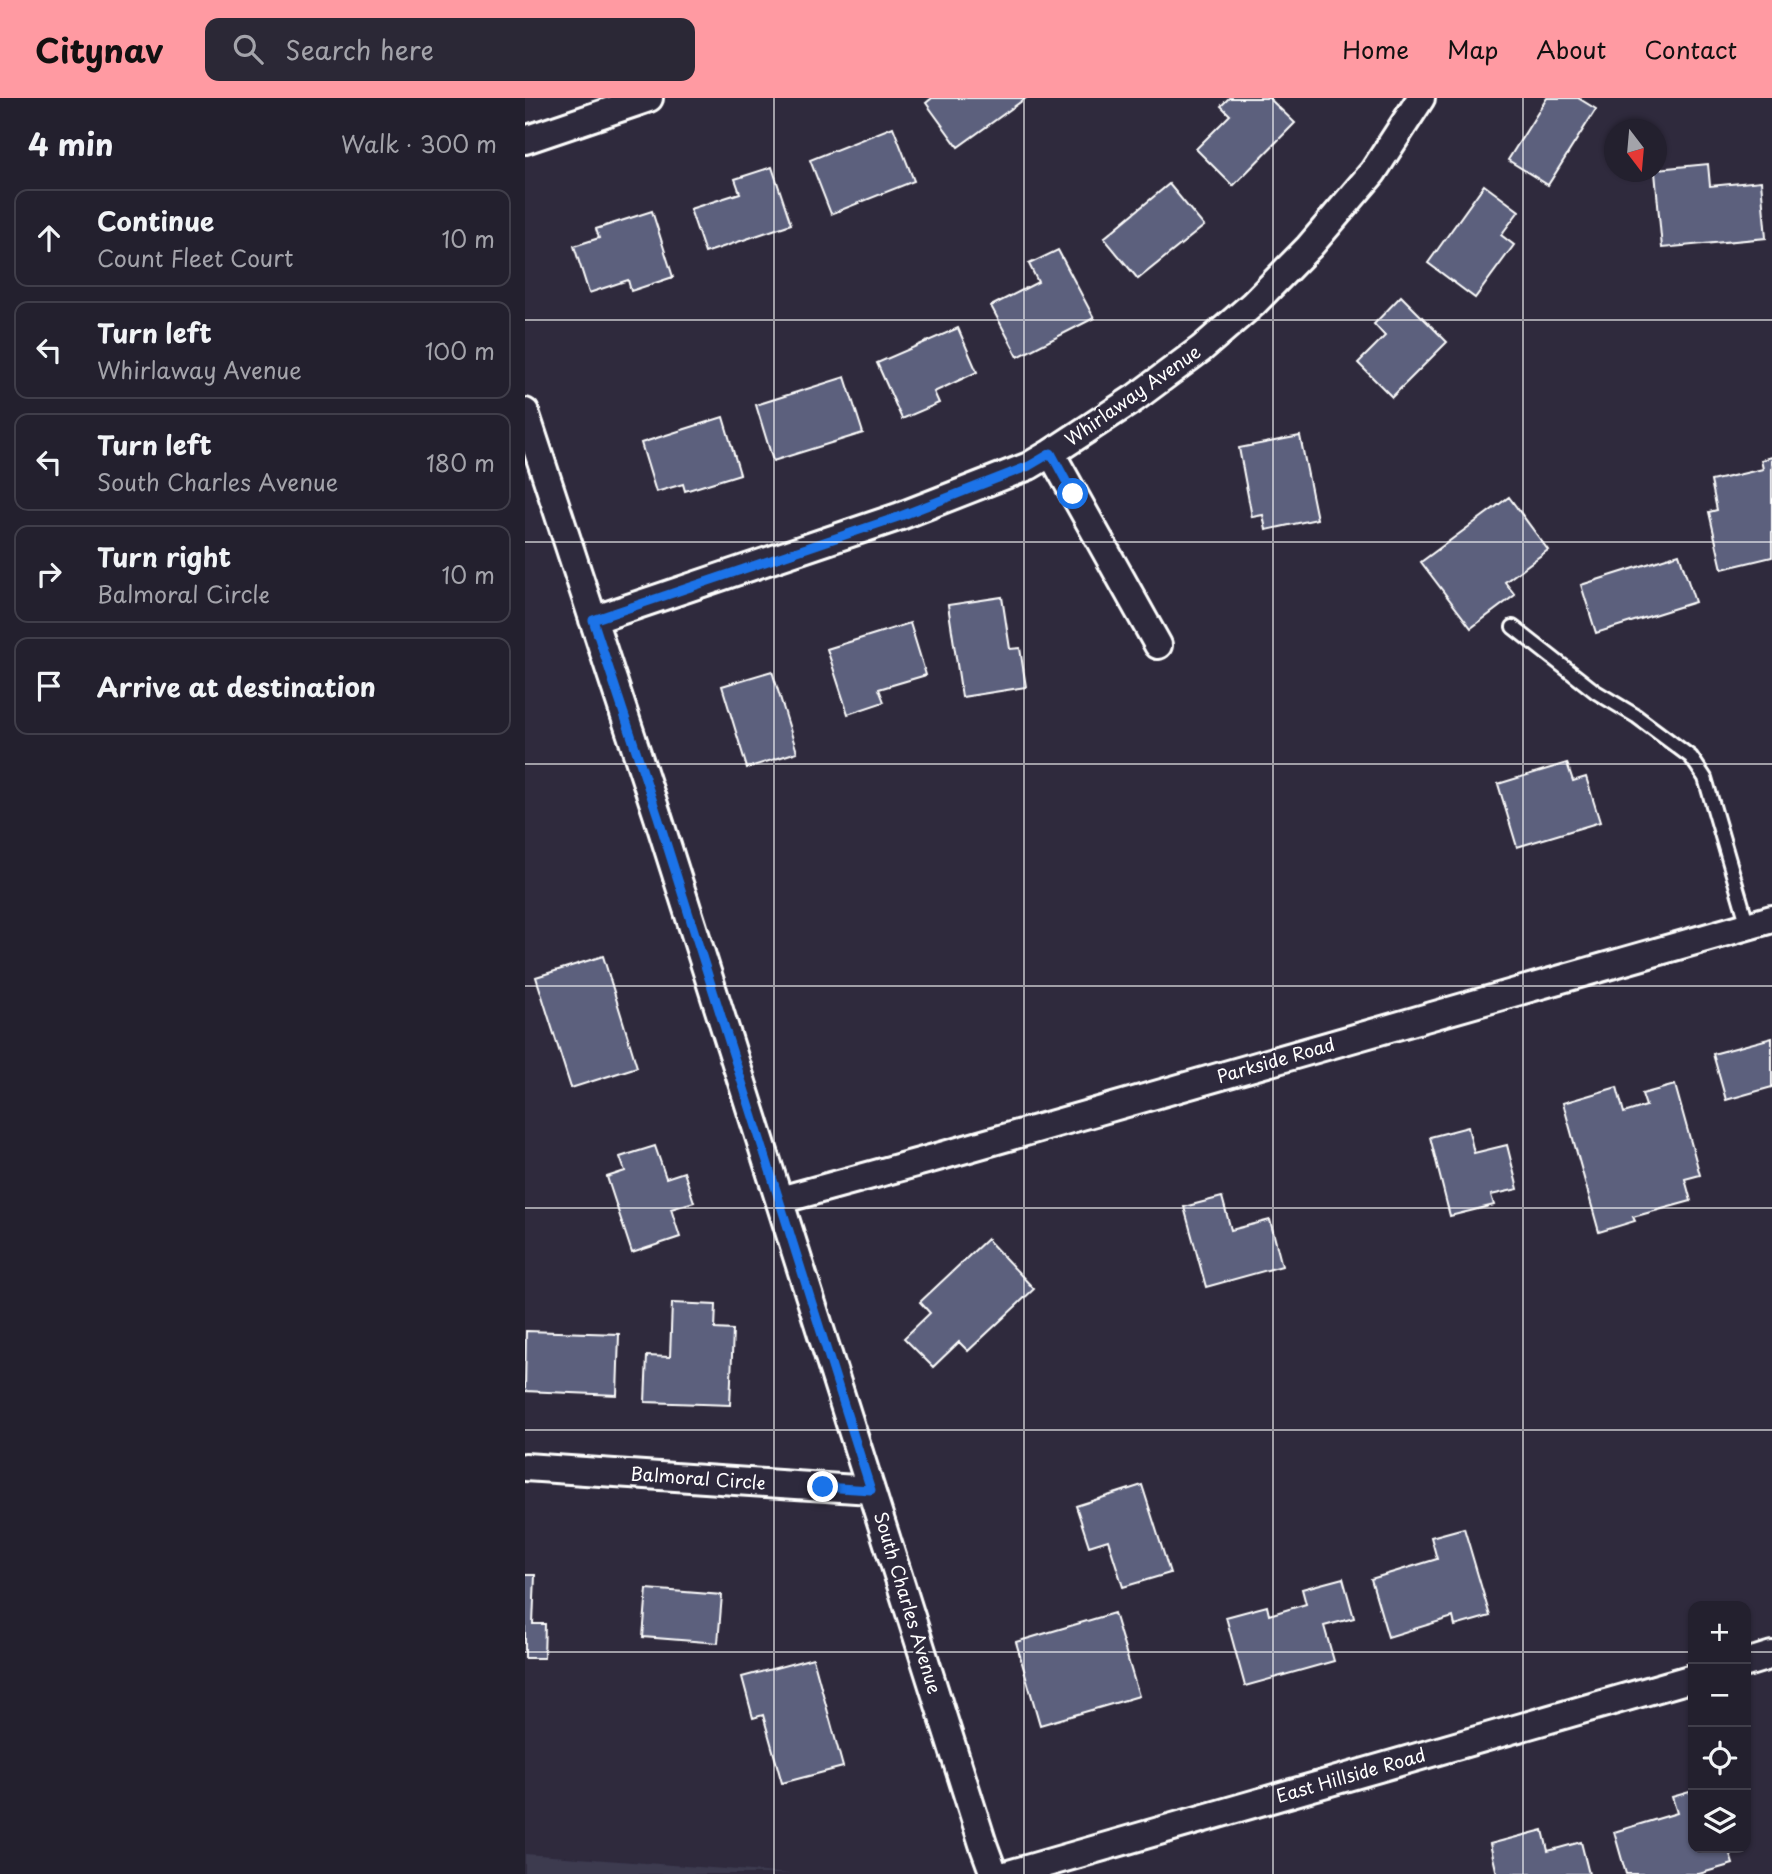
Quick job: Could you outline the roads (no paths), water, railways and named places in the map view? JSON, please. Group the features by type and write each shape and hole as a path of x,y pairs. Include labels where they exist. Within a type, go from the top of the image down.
{"street":[{"path":"525,139 649,98"},
{"name":"Whirlaway Avenue","path":"593,620 898,517 1029,466 1051,453 1135,398 1201,349 1253,304 1309,247 1373,172 1422,98"},
{"name":"South Charles Avenue","path":"525,412 780,1200 994,1874"},
{"path":"1051,453 1158,645"},
{"name":"Parkside Road","path":"780,1200 1760,923"},
{"name":"Balmoral Circle","path":"525,1467 871,1490"},
{"path":"1751,1661 1772,1655"},
{"name":"East Hillside Road","path":"1009,1874 1688,1679"}],"lane":[{"path":"1513,627 1596,692 1636,716 1691,757 1705,778 1760,923"}]}
